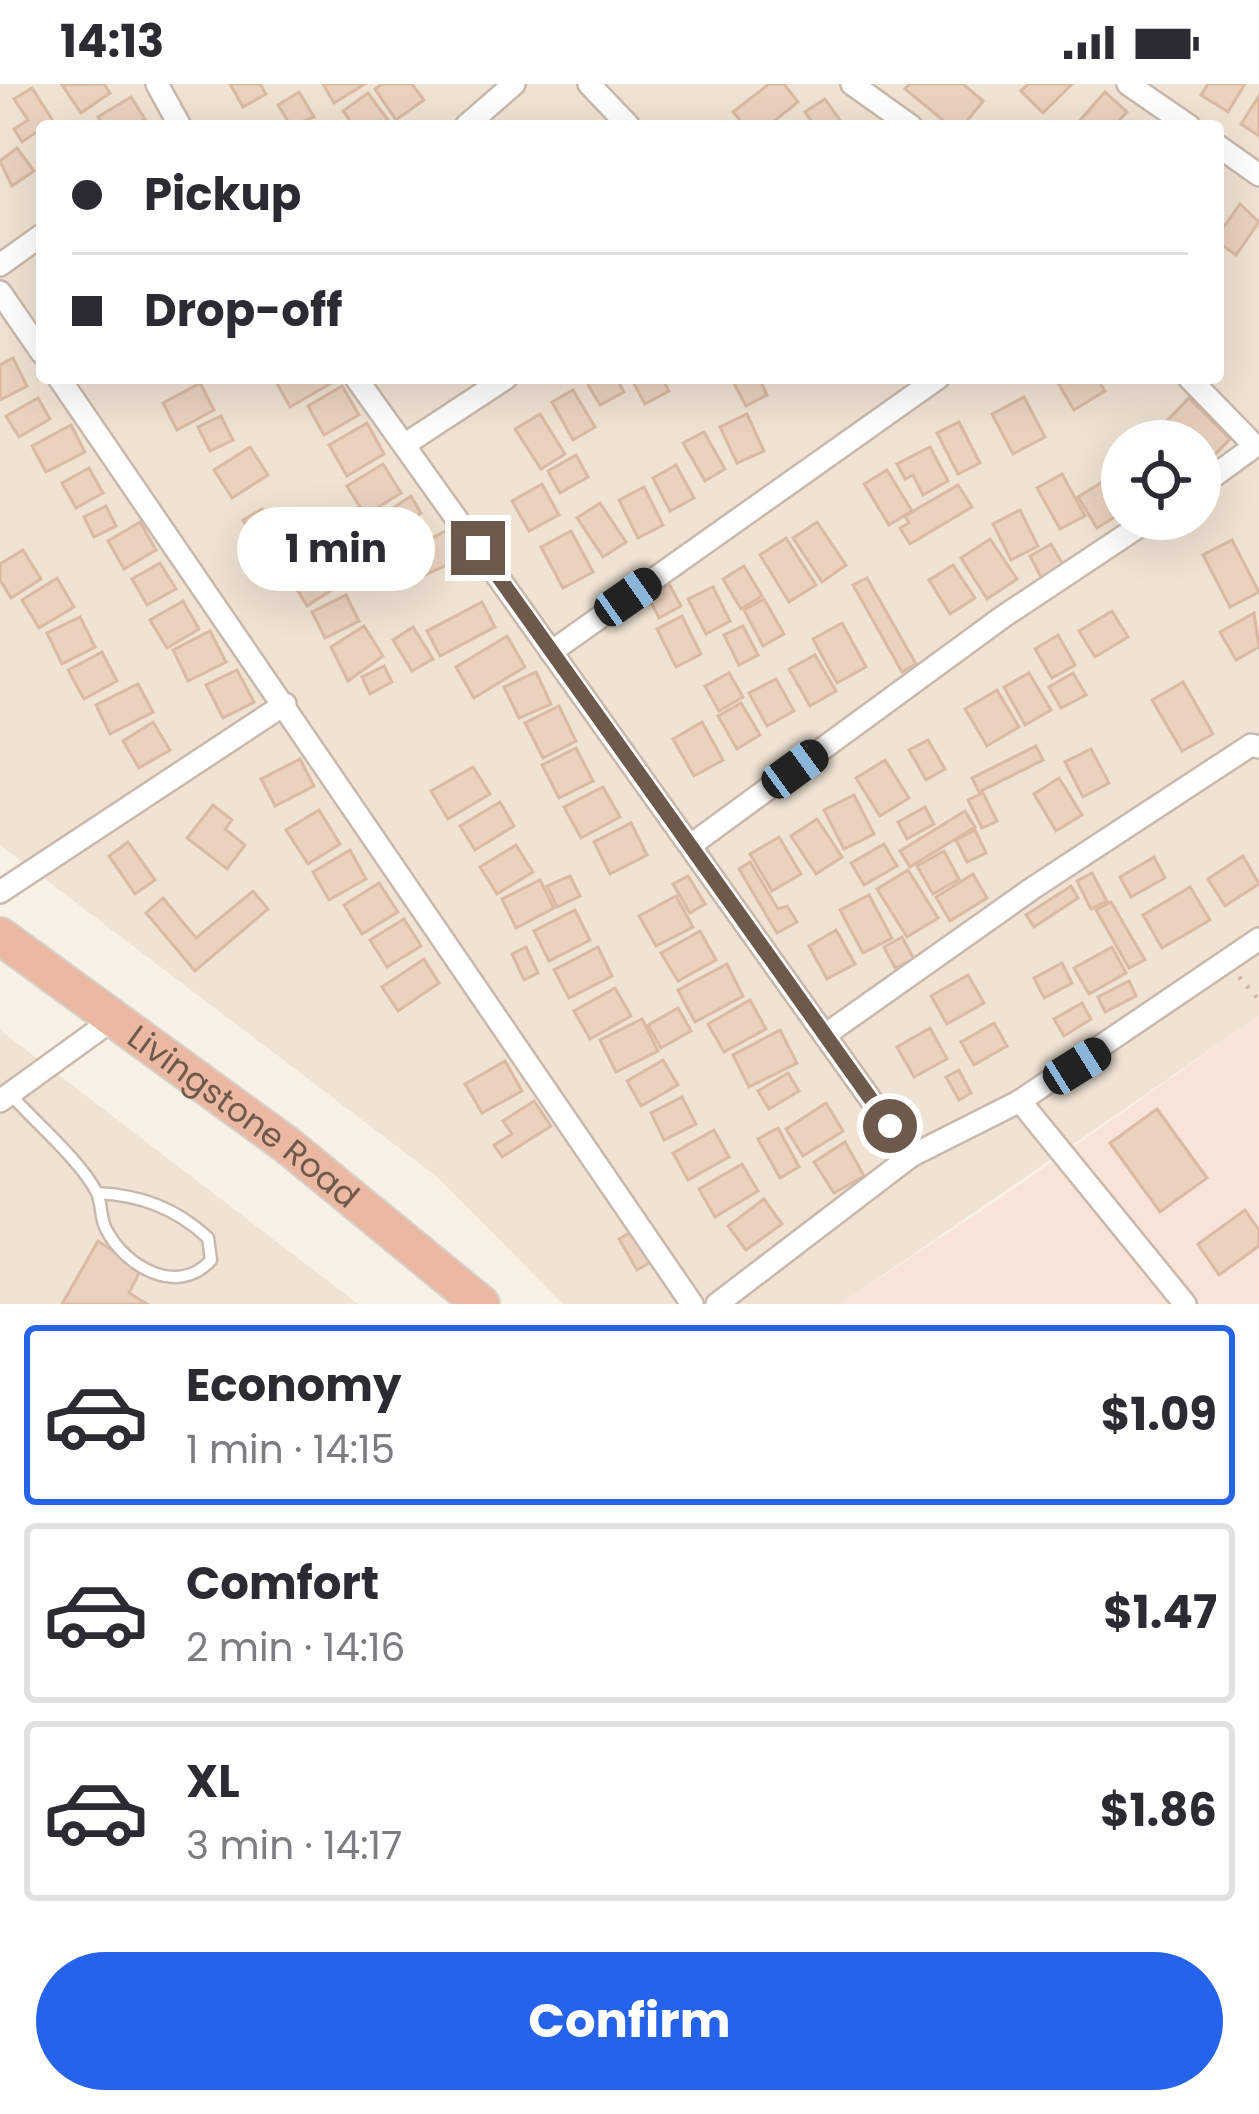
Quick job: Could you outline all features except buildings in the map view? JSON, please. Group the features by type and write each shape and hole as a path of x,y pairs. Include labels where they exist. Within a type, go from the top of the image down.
{"highway":[{"name":"Livingstone Road","path":"0,936 287,1145 481,1304"}],"street":[{"path":"157,84 177,120"},
{"path":"473,120 514,84"},
{"path":"589,84 623,120"},
{"path":"852,84 903,120"},
{"path":"1129,84 1180,120"},
{"path":"1224,150 1259,175"},
{"path":"0,266 36,240"},
{"path":"0,292 36,344"},
{"path":"63,384 692,1304"},
{"path":"360,384 911,1156"},
{"path":"404,445 497,384"},
{"path":"551,652 930,384"},
{"path":"1195,384 1255,446 1221,471"},
{"path":"691,845 1004,616 1118,540"},
{"path":"0,892 284,704"},
{"path":"825,1035 1033,888 1251,745 1259,748"},
{"path":"717,1304 911,1156 1020,1101 1259,939"},
{"path":"5,1097 112,1019"},
{"path":"1020,1101 1185,1304"}],"lane":[{"path":"5,1097 97,1193 103,1224 112,1240 152,1273 192,1277 211,1259 208,1238 181,1215 142,1198 97,1193"}],"path":[{"path":"1228,964 1259,1000"}],"shaded area":[{"path":"0,84 1259,84 1259,1016 841,1304 563,1304 436,1176 0,845"},
{"path":"1259,1016 1259,1304 841,1304 1002,1197"},
{"path":"0,1030 358,1304 0,1304"}],"route":[{"path":"478,548 890,1126"}]}
